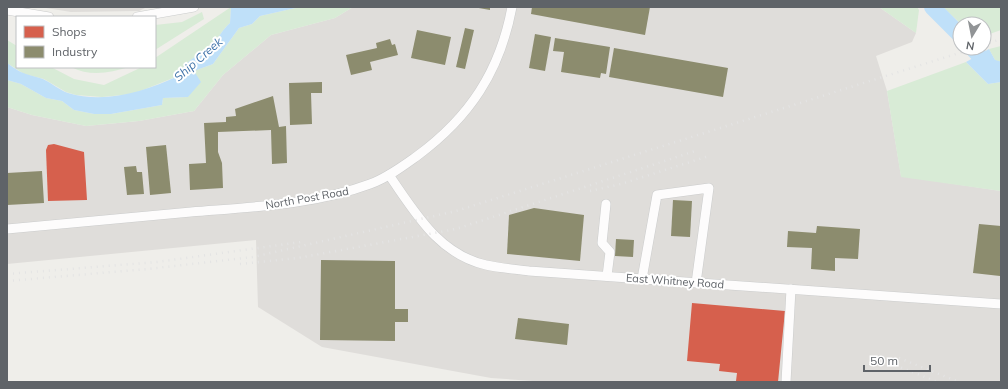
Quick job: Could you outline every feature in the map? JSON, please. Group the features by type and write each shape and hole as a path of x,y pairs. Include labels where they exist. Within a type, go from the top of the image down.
{"street":[{"path":"143,16 194,7"},
{"name":"North Post Road","path":"7,229 297,202 348,191 372,184 389,175 432,145 452,128 477,96 493,70 502,49 512,7"},
{"path":"7,10 43,16"},
{"name":"East Whitney Road","path":"389,175 432,234 453,252 467,259 485,265 503,268 642,279 1001,304"},
{"path":"642,279 657,195 709,188 696,283"},
{"path":"606,204 602,243 610,252 607,276"},
{"path":"786,382 791,289"}],"shaded area":[{"path":"40,7 147,7 139,11 71,12"},
{"path":"353,7 879,7 916,33 912,42 876,56 887,91 901,176 1001,191 1001,382 547,382 491,378 322,347 258,307 256,240 7,264 7,107 32,115 86,126 139,121 194,111 223,75 271,35 335,18"}],"green space":[{"path":"231,7 230,23 209,47 185,65 178,76 133,94 102,97 76,95 66,92 44,79 24,74 7,63 7,40 16,45 16,68 53,68 74,79 104,85 140,68 156,68 156,57"},
{"path":"300,7 353,7 335,18 271,35 223,75 194,111 139,121 86,126 32,115 7,107 7,80 21,84 46,98 62,101 74,110 94,114 111,114 162,105 163,98 188,97 194,71 213,64 239,28 252,24 260,16"},
{"path":"879,7 917,7 919,10 916,33"},
{"path":"943,7 1001,7 1001,30 992,33 992,16 953,16"},
{"path":"202,12 204,19 156,49 156,25 182,22"},
{"path":"1001,46 1001,64 995,60 992,54 992,48"},
{"path":"966,62 988,84 1001,82 1001,191 901,177 887,91"},
{"path":"73,68 126,68 100,73"}],"water":[{"path":"231,7 300,7 260,16 252,24 239,28 213,64 194,71 201,82 188,97 163,98 162,105 111,114 94,114 74,110 62,101 46,98 21,84 7,80 7,63 21,72 43,79 65,92 82,96 110,97 124,95 152,87 178,76 189,61 214,42 230,23"},
{"path":"992,54 995,60 1001,64 1001,82 988,84 966,62 977,56 992,56"}],"building: Shops":[{"path":"54,144 84,152 87,200 48,201 46,150 48,145"},
{"path":"692,303 785,311 778,382 736,381 737,373 719,371 720,364 687,361"}],"building: Industry":[{"path":"473,7 490,7 490,10"},
{"path":"532,7 650,7 645,35 531,14"},
{"path":"465,28 474,30 465,69 456,67"},
{"path":"417,30 451,37 445,65 411,58"},
{"path":"535,34 551,37 545,71 529,68"},
{"path":"555,38 610,47 606,74 601,73 600,78 561,72 564,52 553,51"},
{"path":"390,39 392,45 395,44 398,55 370,62 372,70 351,75 346,55 377,48 376,43"},
{"path":"614,48 728,68 723,97 609,77"},
{"path":"322,82 322,93 311,93 312,124 290,125 289,83"},
{"path":"273,96 279,127 286,126 287,163 272,164 271,130 218,132 218,152 222,163 223,188 190,190 189,164 206,163 204,123 226,122 226,117 236,116 235,109"},
{"path":"166,145 171,193 150,195 146,147"},
{"path":"136,166 137,172 142,172 144,194 127,195 124,167"},
{"path":"42,171 44,203 7,205 7,173"},
{"path":"673,200 692,201 690,237 671,236"},
{"path":"534,208 584,215 580,261 507,254 509,215"},
{"path":"979,224 1001,226 1000,276 973,273"},
{"path":"817,226 860,229 858,259 835,258 835,271 811,269 812,248 787,247 788,231 816,233"},
{"path":"616,239 634,240 633,257 615,256"},
{"path":"321,260 395,261 395,309 408,309 408,322 395,322 395,341 320,340"},
{"path":"518,318 569,324 567,345 515,339"}],"waterway":[{"name":"Ship Creek","path":"932,7 952,27"},
{"name":"Ship Creek","path":"980,56 990,67 1001,70"}],"railway":[{"path":"992,42 1001,39"},
{"path":"7,281 148,269 253,257 456,211 952,55"},
{"path":"240,264 298,258 456,229 695,151"},
{"path":"590,191 621,184 709,156"},
{"path":"7,274 157,262 301,242"},
{"path":"873,357 938,382"},
{"path":"899,358 959,382"}]}
